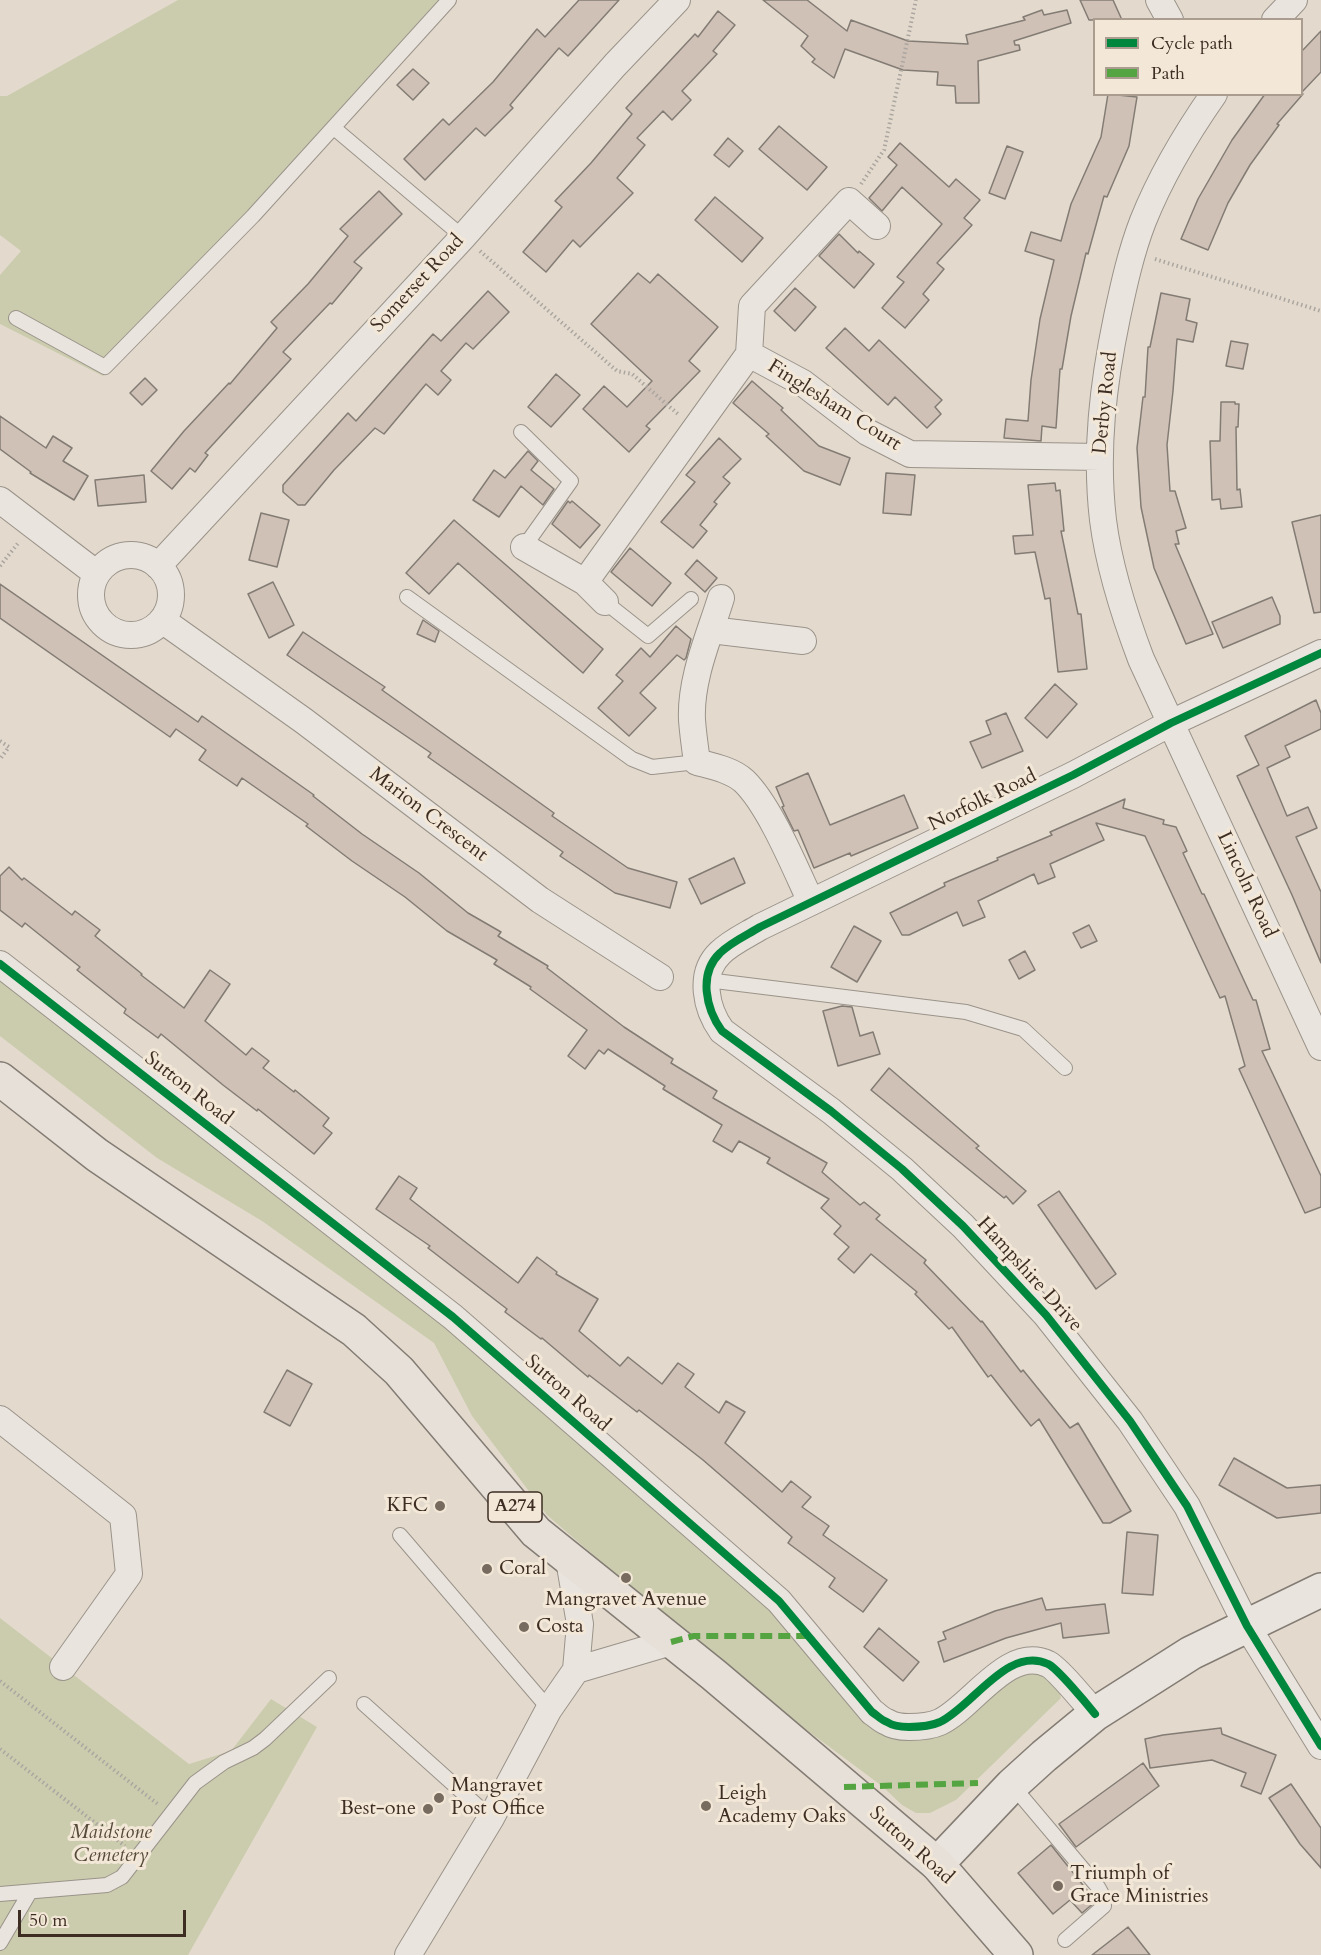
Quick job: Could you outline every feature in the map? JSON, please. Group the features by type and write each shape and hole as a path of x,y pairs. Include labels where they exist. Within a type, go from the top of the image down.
{"main road":[{"name":"Sutton Road","path":"0,1079 97,1155 354,1330 399,1371 536,1532 714,1675 937,1864 1016,1955"}],"street":[{"name":"Somerset Road","path":"158,566 463,237 615,65 676,0"},
{"path":"1159,0 1169,18"},
{"path":"1277,18 1294,0"},
{"name":"Derby Road","path":"1171,723 1141,659 1121,604 1103,520 1100,457 1103,395 1108,356 1132,252 1144,219 1177,151 1213,96"},
{"path":"849,201 877,226"},
{"name":"Finglesham Court","path":"585,582 749,354 752,306 849,201"},
{"name":"Finglesham Court","path":"749,354 803,383 867,432 910,454 1100,457"},
{"path":"0,501 97,574"},
{"path":"524,547 585,582 605,603"},
{"path":"131,555 146,558 158,566 169,582 171,595 169,609 153,628 135,635 116,632 105,626 94,611 91,598 92,586 97,574 111,560 131,555"},
{"path":"721,598 697,676 693,699 692,720 697,762 720,769 742,780 757,796 811,902"},
{"name":"Marion Crescent","path":"162,620 304,721 540,900 660,977"},
{"path":"711,630 803,641"},
{"name":"Norfolk Road","path":"707,981 709,971 721,952 760,927 1073,775 1171,723 1321,653"},
{"name":"Lincoln Road","path":"1171,723 1321,1047"},
{"name":"Sutton Road","path":"0,964 453,1317 779,1601 872,1712 888,1723 900,1727 920,1727 940,1722 959,1709 1004,1670 1018,1663 1032,1660 1050,1664 1095,1714"},
{"name":"Hampshire Drive","path":"707,981 711,1014 722,1031 831,1111 902,1169 963,1226 1046,1315 1123,1412 1158,1461 1203,1537 1247,1626 1321,1746"},
{"path":"0,1419 123,1516 129,1574 63,1667"},
{"path":"408,1955 491,1818 549,1709 576,1670 580,1623 568,1560"},
{"path":"937,1864 1012,1785 1095,1714 1191,1653 1321,1590"},
{"path":"576,1670 671,1642"}],"lane":[{"path":"16,318 105,368 253,216 449,0"},
{"path":"334,128 463,237"},
{"path":"521,432 571,481 524,547"},
{"path":"407,597 632,759 652,767 697,762"},
{"path":"605,603 648,636 691,599"},
{"path":"707,981 966,1012 1023,1029 1065,1068"},
{"path":"400,1535 549,1709"},
{"path":"0,1894 106,1885 122,1877 195,1783 224,1762 253,1748 265,1739 329,1678"},
{"path":"364,1704 491,1818"},
{"path":"1012,1785 1098,1887 1103,1896 1104,1906 1065,1940"},
{"path":"0,1943 30,1892"}],"path":[{"path":"849,201 884,150 916,0"},
{"path":"463,237 617,370 632,374 695,429"},
{"path":"1132,252 1321,311"},
{"path":"0,741 9,747 0,759"},
{"path":"0,1681 171,1815"},
{"path":"0,1749 138,1857"}],"green space":[{"path":"178,0 456,0 103,376 0,324 0,275 21,251 0,235 0,96 7,96"},
{"path":"0,974 454,1327 739,1577 784,1626 897,1735 1030,1667 1057,1683 1061,1698 956,1800 930,1813 916,1813 902,1805 882,1786 688,1637 547,1515 472,1416 434,1343 262,1221 157,1158 0,1036"},
{"name":"Maidstone Cemetery","path":"0,1618 189,1764 231,1751 271,1699 317,1727 188,1955 0,1955"}],"building":[{"path":"579,0 619,0 568,56 559,48 510,105 513,108 485,136 476,128 425,180 404,159 443,119 449,125 493,82 537,29 545,37"},
{"path":"763,0 807,0 847,31 851,20 908,41 968,44 966,35 1025,20 1023,17 1042,10 1044,15 1067,10 1071,23 1014,41 1015,45 1019,45 1020,50 978,61 979,103 956,103 955,86 937,85 938,72 903,70 845,49 834,78 812,62 815,59 801,46 808,36"},
{"path":"1080,0 1113,0 1121,18 1093,18 1089,20"},
{"path":"718,11 735,25 713,51 717,54 682,91 691,100 672,120 663,111 637,138 645,145 617,178 633,193 580,247 573,240 546,272 523,252 562,207 555,201 632,114 626,108 695,34 698,37"},
{"path":"1321,31 1321,72 1303,91 1303,50"},
{"path":"413,69 429,83 413,100 397,85"},
{"path":"1108,96 1137,97 1129,146 1107,197 1104,196 1088,254 1086,253 1071,316 1062,369 1060,369 1056,428 1042,426 1041,441 1004,438 1006,419 1028,421 1031,380 1040,319 1054,260 1025,251 1031,232 1061,241 1071,204 1101,137"},
{"path":"1264,96 1301,96 1277,124 1279,125 1250,165 1228,203 1208,250 1181,239 1198,199 1232,140"},
{"path":"779,126 827,167 807,190 759,149"},
{"path":"728,138 743,151 729,167 714,155"},
{"path":"900,143 949,187 956,179 980,200 964,218 972,225 937,263 944,269 923,294 929,300 905,328 882,308 904,282 897,277 942,224 902,187 882,211 869,198 897,165 888,157"},
{"path":"1007,146 1023,152 1005,199 989,193"},
{"path":"379,191 402,214 354,262 362,268 332,304 330,303 283,352 291,359 205,453 208,455 195,472 190,468 172,489 151,471 277,328 271,322 308,284 348,236 340,229"},
{"path":"715,197 763,238 742,262 695,220"},
{"path":"839,234 858,253 859,251 874,264 854,288 819,256"},
{"path":"638,273 650,283 658,274 718,327 689,361 700,371 646,426 650,429 629,452 583,409 604,386 627,407 652,381 591,324"},
{"path":"795,288 816,307 795,331 774,311"},
{"path":"488,291 509,312 473,349 466,343 441,371 451,380 438,395 426,384 384,434 375,428 334,470 305,505 298,505 283,492 283,485 348,413 356,421 433,334 441,341"},
{"path":"1161,293 1190,299 1186,320 1197,323 1193,342 1177,339 1167,445 1170,491 1175,491 1186,528 1176,531 1179,544 1175,544 1213,634 1186,644 1154,568 1141,507 1137,448 1143,397 1145,397 1148,347 1150,347"},
{"path":"845,328 869,351 879,340 942,400 935,407 941,414 927,428 895,397 888,405 826,348"},
{"path":"1231,341 1248,344 1243,369 1226,366"},
{"path":"556,374 580,395 551,427 528,407"},
{"path":"145,378 157,390 142,405 130,393"},
{"path":"752,381 783,408 781,410 819,446 850,458 840,485 804,471 766,436 769,434 733,403"},
{"path":"1221,402 1239,404 1238,427 1236,427 1237,490 1240,489 1242,507 1221,509 1220,499 1212,500 1210,441 1220,441"},
{"path":"0,416 46,448 53,436 72,448 63,461 88,476 74,500 30,473 0,449"},
{"path":"719,438 741,459 723,477 730,483 714,502 717,504 700,525 707,531 693,548 661,522 695,482 686,475"},
{"path":"528,451 538,461 531,470 554,489 543,505 521,486 499,517 473,500 494,470 505,478"},
{"path":"886,473 915,475 911,515 883,513"},
{"path":"144,475 146,502 98,506 95,480"},
{"path":"1055,483 1056,491 1060,490 1064,531 1061,531 1078,614 1081,614 1087,669 1058,672 1050,598 1045,599 1035,552 1015,554 1013,536 1033,535 1028,485"},
{"path":"568,501 570,503 572,501 600,525 580,548 552,524"},
{"path":"261,513 289,520 277,567 249,560"},
{"path":"1321,515 1321,612 1314,613 1292,522"},
{"path":"454,520 603,649 583,673 458,563 429,594 406,573"},
{"path":"630,548 671,583 652,606 611,572"},
{"path":"697,560 717,578 705,592 685,574"},
{"path":"273,582 294,625 269,638 248,594"},
{"path":"0,584 198,722 202,716 314,795 362,834 419,873 468,913 501,932 498,936 548,966 547,968 624,1027 673,1059 671,1063 717,1091 713,1098 827,1163 822,1172 860,1205 864,1202 880,1215 876,1219 926,1260 924,1263 982,1321 1021,1372 1023,1370 1070,1428 1078,1423 1131,1511 1110,1523 1103,1523 1039,1419 1031,1426 991,1375 988,1377 952,1327 949,1329 915,1294 917,1292 871,1254 854,1273 838,1259 849,1247 834,1234 841,1226 821,1208 829,1199 767,1163 770,1158 739,1141 732,1152 713,1141 722,1125 663,1089 665,1086 608,1049 604,1054 599,1050 585,1069 568,1056 587,1030 530,989 531,987 494,964 497,960 447,931 405,897 306,826 308,824 242,778 237,786 199,760 206,750 176,729 170,737 0,618"},
{"path":"1272,597 1280,616 1280,624 1223,648 1212,622"},
{"path":"423,620 439,631 435,642 417,634"},
{"path":"676,626 691,639 686,658 684,660 677,655 640,693 656,708 629,736 598,708 623,681 616,675 641,648 650,657"},
{"path":"303,632 385,687 382,690 554,813 552,816 628,868 677,882 670,908 615,893 560,856 563,852 428,757 431,753 287,655"},
{"path":"1055,684 1077,704 1047,738 1025,718"},
{"path":"1316,700 1321,713 1321,729 1285,746 1290,757 1267,768 1287,816 1308,807 1317,828 1296,837 1321,892 1321,963 1237,776 1259,765 1245,736"},
{"path":"1006,713 1023,751 982,768 970,742 991,734 986,721"},
{"path":"808,773 830,825 904,795 918,828 851,856 850,853 814,868 798,830 794,831 782,807 784,806 776,787"},
{"path":"1125,799 1123,808 1164,820 1163,824 1176,827 1187,851 1183,853 1253,1000 1256,1000 1270,1049 1262,1051 1321,1176 1321,1207 1305,1213 1239,1069 1245,1066 1225,996 1220,998 1145,836 1096,823 1104,840 1050,864 1055,877 1038,884 1034,874 978,901 985,917 963,926 957,912 909,935 902,935 890,913 945,886 944,883 1052,835 1050,832"},
{"path":"734,858 745,883 701,904 689,879"},
{"path":"9,867 22,880 24,878 72,915 75,911 100,930 95,936 184,1008 210,970 230,984 205,1021 246,1055 252,1048 269,1061 263,1068 329,1118 323,1126 332,1133 314,1154 258,1109 257,1111 223,1085 161,1034 158,1038 124,1013 126,1009 77,970 80,967 25,923 22,927 0,910 0,876"},
{"path":"1089,925 1097,941 1081,948 1073,933"},
{"path":"854,926 881,941 857,982 831,967"},
{"path":"1025,951 1035,970 1019,979 1009,960"},
{"path":"842,1006 852,1007 860,1036 873,1032 880,1054 838,1066 823,1011"},
{"path":"889,1068 979,1146 976,1148 1026,1191 1013,1204 1006,1196 1004,1198 871,1090"},
{"path":"399,1176 417,1188 410,1199 518,1283 537,1257 557,1272 556,1274 598,1299 579,1331 620,1366 628,1357 662,1384 678,1363 694,1374 685,1387 719,1413 726,1401 745,1412 725,1443 782,1492 791,1481 811,1497 802,1507 829,1526 823,1535 887,1580 863,1612 829,1587 835,1578 788,1543 792,1537 703,1460 639,1410 637,1412 589,1375 588,1377 542,1338 505,1312 507,1309 428,1248 430,1246 376,1209"},
{"path":"1059,1191 1116,1274 1096,1289 1038,1205"},
{"path":"287,1370 312,1384 290,1426 264,1412"},
{"path":"1234,1458 1287,1488 1321,1485 1321,1513 1277,1518 1219,1485"},
{"path":"1127,1532 1158,1535 1153,1595 1122,1593"},
{"path":"1042,1598 1046,1610 1105,1604 1109,1633 1063,1638 1061,1623 1006,1638 944,1662 938,1642 946,1639 943,1632 995,1611"},
{"path":"879,1628 919,1662 903,1681 864,1647"},
{"path":"1221,1728 1222,1734 1276,1755 1261,1794 1241,1786 1246,1773 1212,1760 1150,1768 1145,1739"},
{"path":"1143,1763 1159,1786 1076,1847 1059,1824"},
{"path":"1291,1784 1321,1828 1321,1868 1300,1844 1269,1798"},
{"name":"Triumph of Grace Ministries","path":"1051,1845 1094,1899 1095,1902 1082,1913 1070,1900 1053,1914 1018,1873"},
{"path":"1128,1927 1150,1955 1092,1955"}],"marked path":[{"path":"671,1642 694,1636 808,1636"},
{"path":"844,1787 978,1783"}],"cycle path":[{"path":"1321,653 1171,723 1073,775 760,927 720,953 713,961 707,981 709,1002 722,1031 831,1111 902,1169 963,1226 1046,1315 1130,1421 1187,1506 1247,1626 1321,1746"},
{"path":"0,964 453,1317 779,1601 872,1712 881,1719 903,1727 940,1722 1005,1670 1019,1663 1033,1660 1052,1667 1095,1714"}],"place":[{"name":"KFC","path":"440,1506"},
{"name":"Coral","path":"487,1569"},
{"name":"Mangravet Avenue","path":"626,1578"},
{"name":"Costa","path":"524,1627"},
{"name":"Mangravet Post Office","path":"439,1798"},
{"name":"Leigh Academy Oaks","path":"706,1806"},
{"name":"Best-one","path":"428,1809"},
{"name":"Triumph of Grace Ministries","path":"1058,1886"}]}
